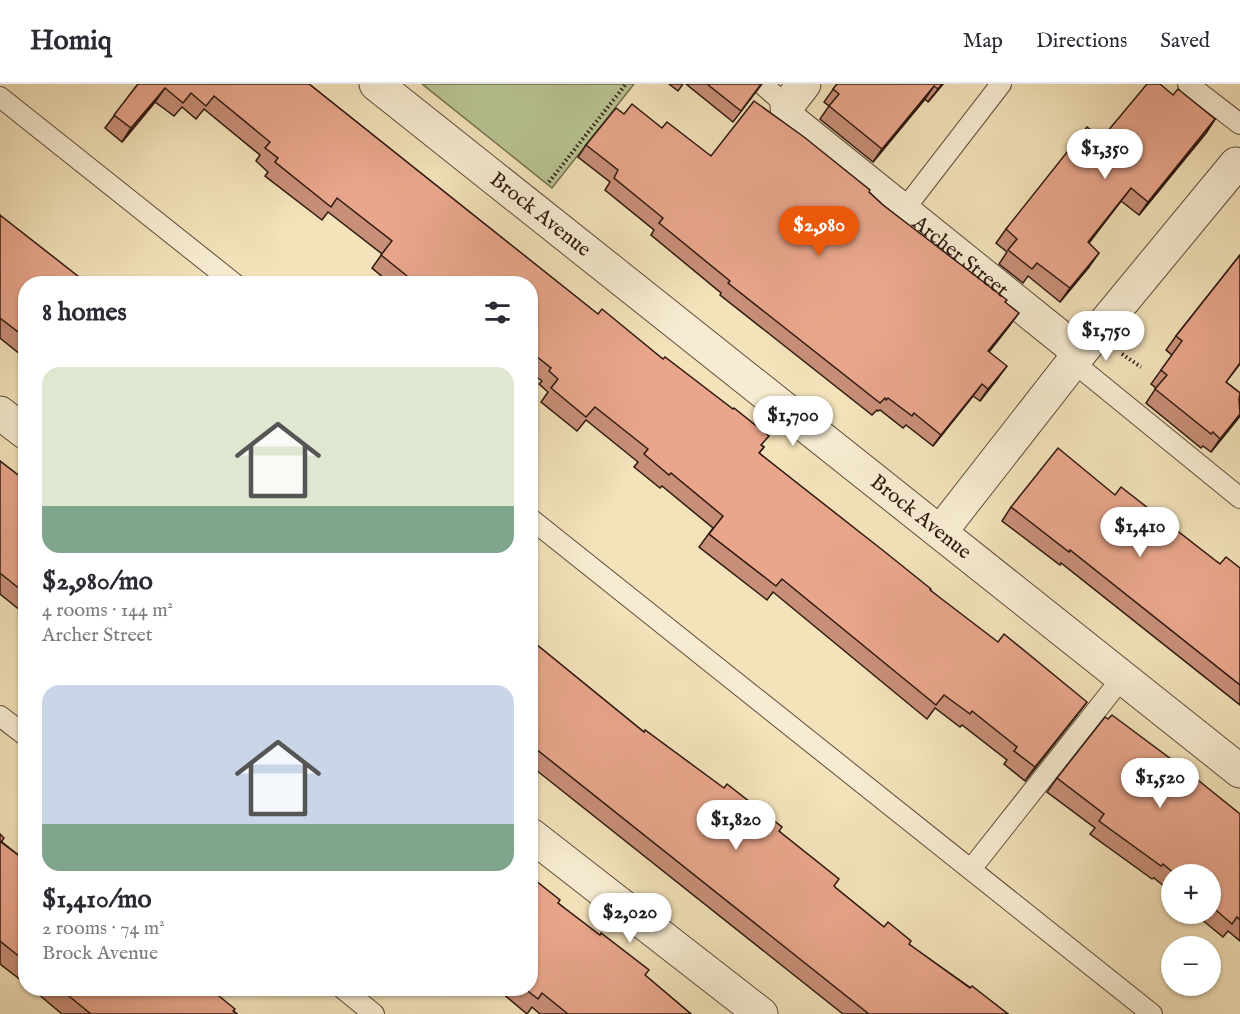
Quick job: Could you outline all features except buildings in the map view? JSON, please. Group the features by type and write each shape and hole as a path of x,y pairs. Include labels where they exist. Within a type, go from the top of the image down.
{"street":[{"name":"Brock Avenue","path":"376,84 1240,771"},
{"name":"Archer Street","path":"795,95 788,118 903,211 1076,358"},
{"path":"941,531 1076,358 1236,164"},
{"path":"0,413 18,428"},
{"path":"538,840 761,1014"}],"lane":[{"path":"762,84 795,95"},
{"path":"903,211 1001,84"},
{"path":"1188,84 1240,124"},
{"path":"0,97 225,276"},
{"path":"1076,358 1240,498"},
{"path":"538,525 1152,1014"},
{"path":"971,869 1122,678"},
{"path":"0,716 18,730"},
{"path":"352,996 374,1014"}],"path":[{"path":"545,187 626,84"},
{"path":"1114,348 1141,367"}],"green space":[{"path":"422,84 634,84 552,188"}]}
